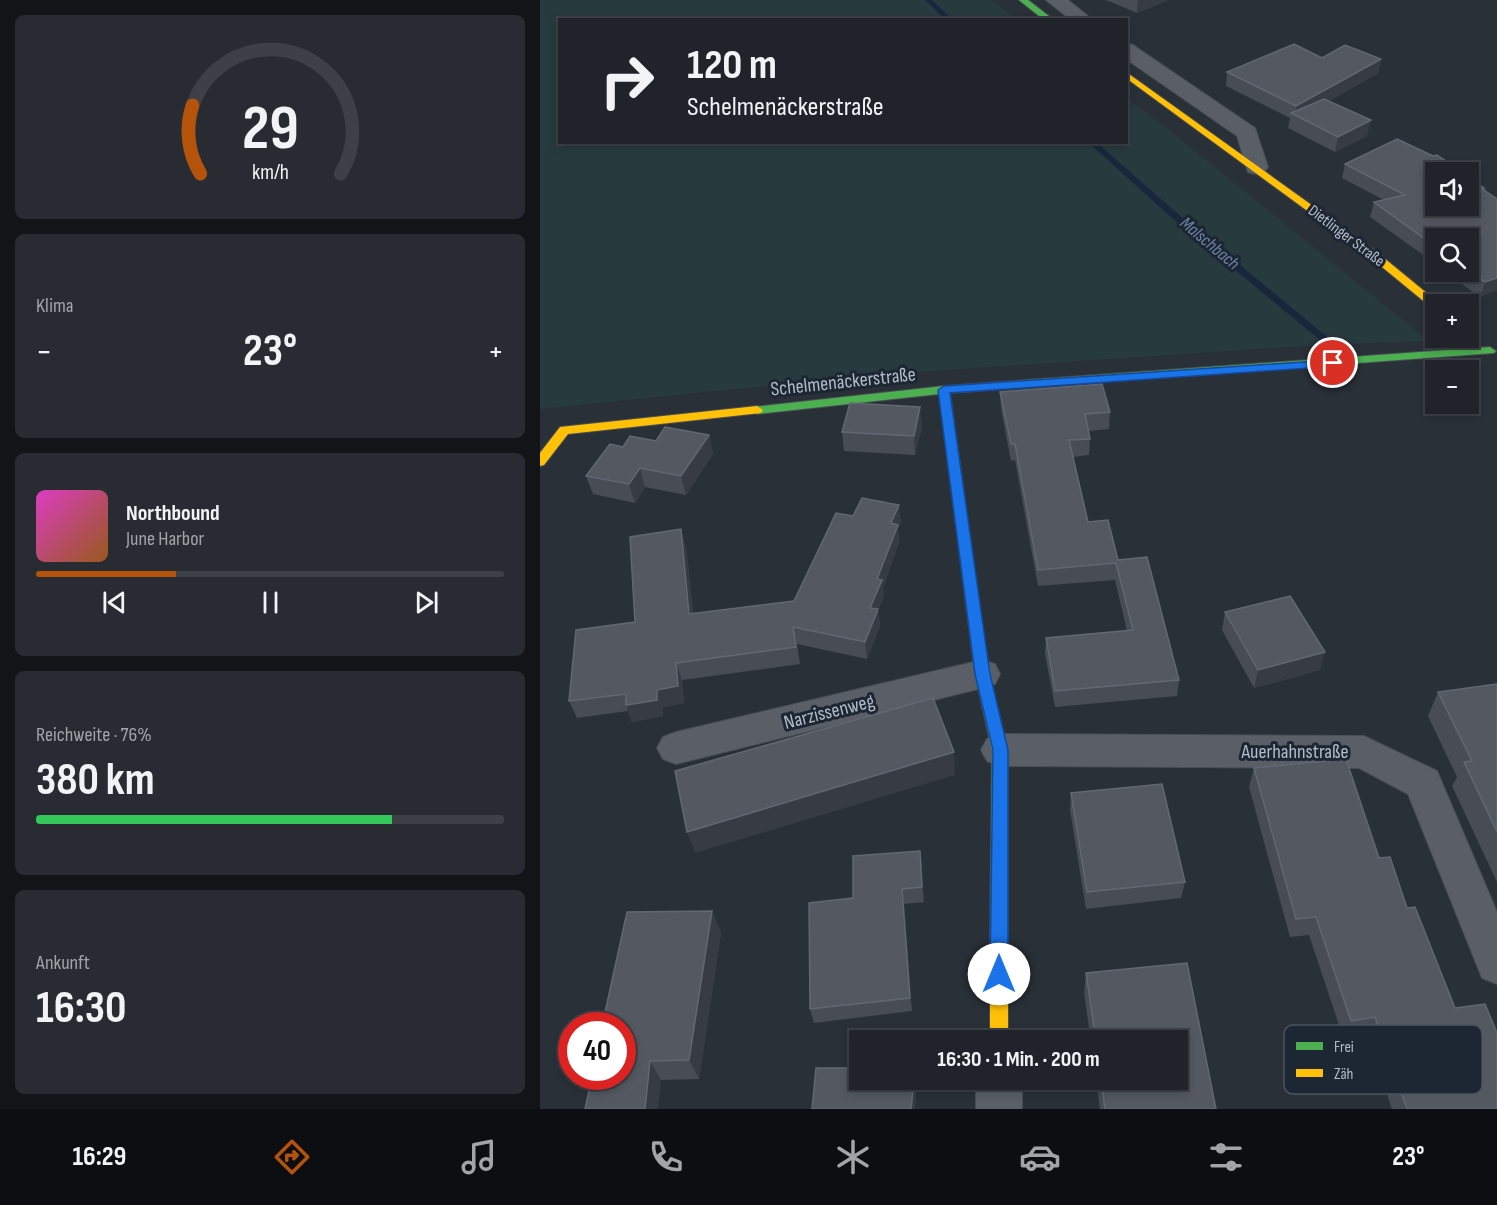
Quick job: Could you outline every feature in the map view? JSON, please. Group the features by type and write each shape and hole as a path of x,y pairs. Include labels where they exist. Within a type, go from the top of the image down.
{"street":[{"path":"1023,0 1047,18"},
{"path":"1056,0 1081,18"},
{"path":"1128,50 1247,133 1256,167"},
{"name":"Dietlinger Straße","path":"1128,75 1369,251 1425,297"},
{"path":"1479,343 1493,355"},
{"name":"Schelmenäckerstraße","path":"540,462 564,430 944,390 1493,355"},
{"path":"944,390 982,674 1000,750 999,1030"},
{"name":"Narzissenweg","path":"676,748 982,674"},
{"name":"Auerhahnstraße","path":"1000,750 1364,752 1423,783 1497,963"},
{"path":"999,1090 999,1109"}],"green space":[{"path":"540,0 991,0 1017,18 558,18 558,144 1128,144 1128,100 1164,126 1425,338 1425,341 1317,345 874,375 540,409"}],"building":[{"path":"1294,44 1322,58 1345,45 1381,59 1296,106 1227,72"},
{"path":"1324,99 1371,120 1338,137 1291,113"},
{"path":"1397,139 1433,156 1437,155 1447,162 1425,162 1425,216 1479,216 1479,185 1484,188 1481,188 1497,199 1497,278 1485,282 1479,278 1479,228 1425,228 1425,239 1374,202 1405,195 1345,164"},
{"path":"1102,384 1110,412 1085,414 1090,439 1069,440 1088,522 1108,520 1118,560 1147,557 1179,680 1055,691 1046,638 1133,630 1116,563 1038,570 1015,444 1011,444 1000,392"},
{"path":"850,403 920,407 914,436 842,432"},
{"path":"665,427 709,435 681,476 640,468 629,484 586,476 610,444 623,447 630,436 656,441"},
{"path":"862,498 899,505 891,523 898,525 877,579 882,580 870,608 878,609 865,642 793,627 796,647 676,663 678,686 657,690 657,700 626,705 626,694 569,701 576,630 635,622 630,537 681,529 689,614 794,601 836,513 853,516"},
{"path":"1290,596 1325,652 1258,670 1225,612"},
{"path":"1497,684 1497,832 1464,762 1472,761 1438,692"},
{"path":"933,698 954,752 687,832 675,771"},
{"path":"1346,759 1379,858 1390,857 1407,908 1415,907 1455,1008 1485,1004 1497,1033 1497,1109 1407,1109 1402,1094 1482,1094 1482,1025 1378,1025 1375,1017 1351,1021 1316,917 1296,919 1254,768"},
{"path":"1162,784 1185,882 1087,892 1071,793"},
{"path":"920,851 922,887 902,889 910,998 810,1009 809,903 853,898 853,856"},
{"path":"712,911 689,1060 650,1061 645,1109 585,1109 589,1090 636,1090 636,1012 605,1012 627,912"},
{"path":"1187,963 1216,1109 1105,1109 1102,1090 1188,1090 1188,1030 1094,1030 1086,973"},
{"path":"816,1068 849,1068 849,1090 913,1090 911,1109 812,1109"}],"waterway":[{"name":"Malschbach","path":"928,0 948,18"},
{"name":"Malschbach","path":"1093,144 1175,216 1329,343"}],"traffic: fast":[{"path":"1023,0 1047,18"},
{"path":"757,410 944,390 1490,351"},
{"path":"944,390 982,674 1000,750 999,953"}],"traffic: slow":[{"path":"1128,75 1369,251 1425,297"},
{"path":"540,462 564,430 757,410"},
{"path":"999,953 999,1030"}],"route":[{"path":"999,974 1000,750 982,674 944,390 1333,363"}]}
